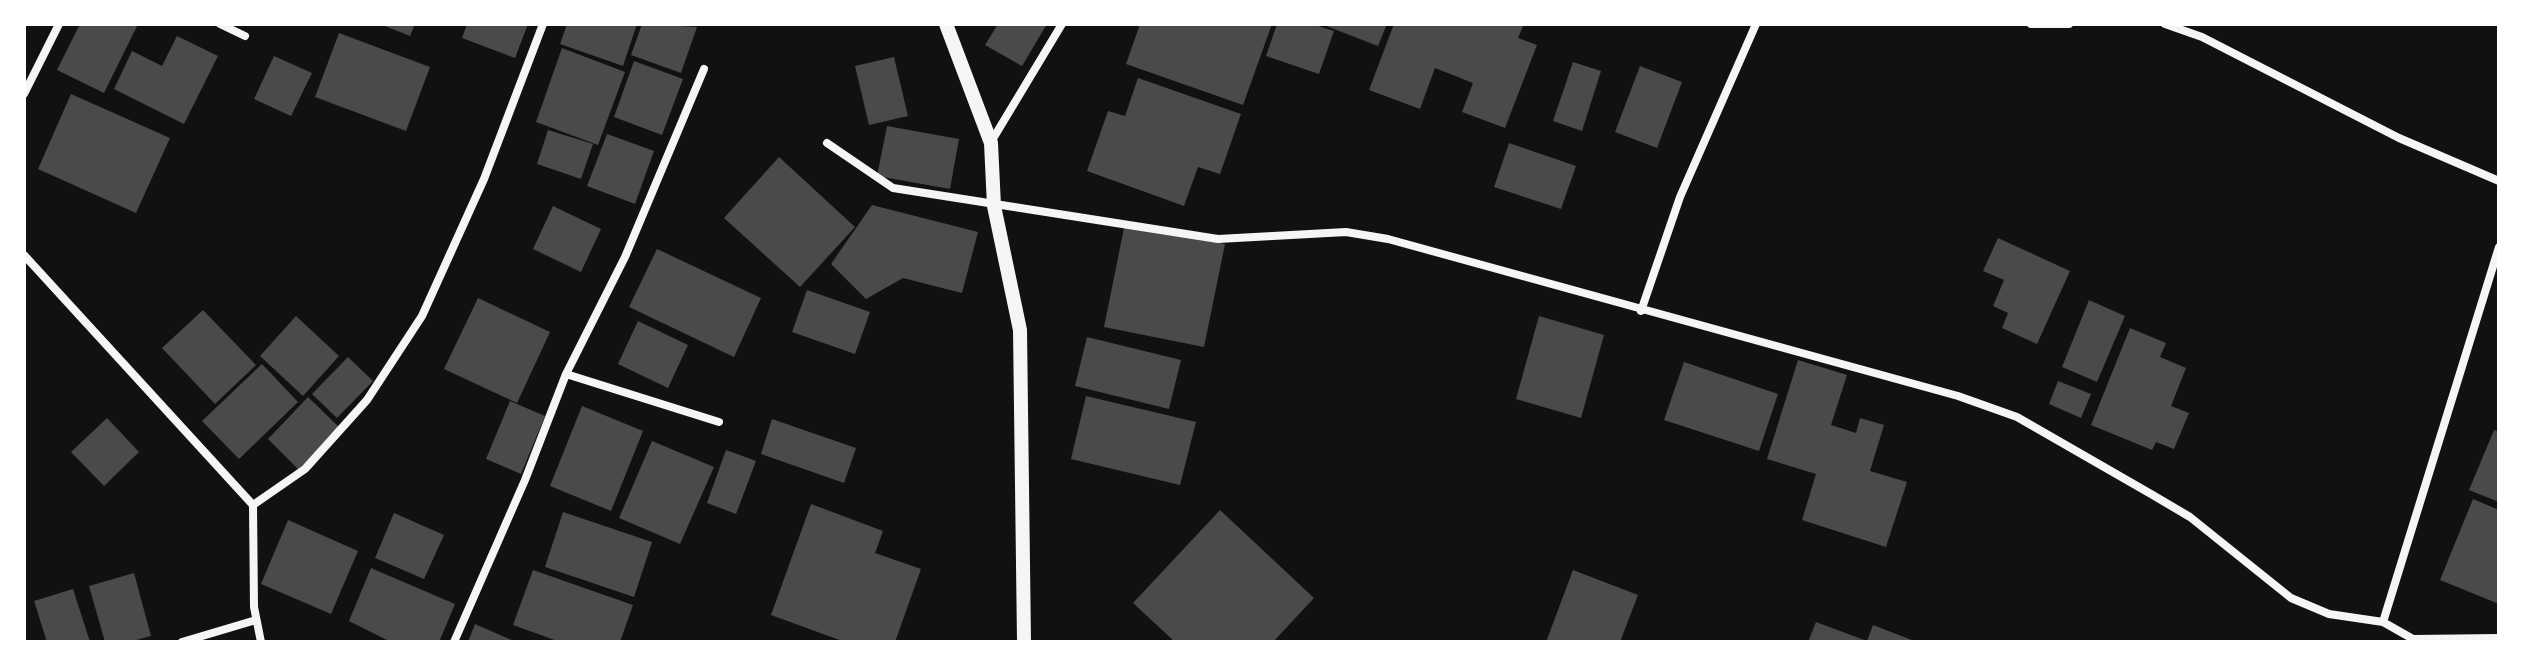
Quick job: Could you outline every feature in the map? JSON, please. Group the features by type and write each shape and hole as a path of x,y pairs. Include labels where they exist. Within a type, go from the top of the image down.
{"street":[{"path":"24,94 59,24"},
{"path":"220,24 245,36"},
{"path":"253,505 305,469 367,400 422,316 484,179 543,24"},
{"path":"946,24 991,143 994,206 1020,330 1024,642"},
{"path":"991,143 1062,24"},
{"path":"1641,311 1680,197 1756,24"},
{"path":"2031,24 2069,24"},
{"path":"2165,24 2202,37 2399,138 2499,181"},
{"path":"454,642 525,480 566,374 625,257 704,69"},
{"path":"827,143 893,188 1218,239 1346,232 1388,239 1958,396 2017,417 2190,517 2291,598 2329,614 2383,622 2413,640 2499,638"},
{"path":"2383,622 2499,247"},
{"path":"24,255 253,505 256,620 261,642"},
{"path":"566,374 719,422"},
{"path":"182,642 256,620"}],"building":[{"path":"80,24 138,24 104,93 57,70"},
{"path":"380,24 415,24 410,36"},
{"path":"467,24 528,24 515,58 462,38"},
{"path":"567,24 637,24 623,66 560,44"},
{"path":"642,24 697,27 681,73 631,55"},
{"path":"998,24 1047,24 1022,66 985,45"},
{"path":"1140,24 1272,24 1243,105 1126,64"},
{"path":"1277,24 1312,24 1334,31 1319,74 1266,56"},
{"path":"1321,24 1387,24 1378,46"},
{"path":"1394,24 1524,24 1518,38 1537,45 1505,128 1462,112 1473,83 1435,68 1420,109 1369,90"},
{"path":"339,33 430,67 406,131 315,97"},
{"path":"177,36 218,56 184,124 114,89 132,51 162,66"},
{"path":"562,48 625,72 598,145 536,122"},
{"path":"274,56 312,73 291,116 254,99"},
{"path":"894,57 908,116 869,125 855,66"},
{"path":"634,61 683,79 662,135 614,117"},
{"path":"1573,62 1601,71 1582,131 1553,121"},
{"path":"1640,66 1682,82 1657,148 1615,132"},
{"path":"1138,78 1241,114 1220,174 1198,167 1184,206 1087,171 1108,111 1125,116"},
{"path":"71,94 170,138 136,213 38,169"},
{"path":"887,126 959,139 950,189 877,176"},
{"path":"548,130 593,144 581,179 537,164"},
{"path":"607,134 654,151 635,204 587,186"},
{"path":"1509,143 1576,166 1561,209 1494,187"},
{"path":"779,157 855,227 800,287 724,218"},
{"path":"872,205 978,232 962,293 903,278 866,299 831,264"},
{"path":"553,206 601,229 581,272 533,249"},
{"path":"1125,223 1225,244 1204,347 1104,327"},
{"path":"1998,238 2070,271 2037,344 2002,328 2008,313 1993,306 2004,280 1983,271"},
{"path":"657,249 761,298 734,357 629,307"},
{"path":"807,290 870,312 855,354 792,332"},
{"path":"478,298 550,332 517,403 444,369"},
{"path":"2089,300 2125,316 2097,382 2062,367"},
{"path":"203,310 256,365 215,404 162,348"},
{"path":"296,316 339,356 303,396 260,356"},
{"path":"1539,316 1604,335 1581,418 1516,399"},
{"path":"638,321 688,345 668,388 618,364"},
{"path":"2130,328 2166,343 2160,357 2186,368 2171,406 2189,413 2174,449 2156,442 2152,450 2091,425"},
{"path":"1087,337 1181,360 1169,409 1075,386"},
{"path":"348,357 373,381 337,418 312,394"},
{"path":"1798,360 1847,375 1831,425 1856,433 1860,418 1884,425 1870,471 1907,482 1886,547 1802,520 1816,474 1767,459"},
{"path":"1684,362 1778,394 1759,451 1664,420"},
{"path":"262,364 298,402 239,459 202,421"},
{"path":"2058,381 2091,394 2081,418 2049,404"},
{"path":"1086,396 1196,422 1180,485 1071,459"},
{"path":"308,397 340,428 299,470 268,439"},
{"path":"510,401 545,416 521,474 486,459"},
{"path":"582,406 643,431 611,511 550,486"},
{"path":"107,418 139,452 104,486 71,452"},
{"path":"772,419 856,448 844,483 761,454"},
{"path":"2494,430 2499,432 2499,502 2469,490"},
{"path":"652,441 714,467 680,544 619,518"},
{"path":"726,450 756,461 736,514 707,503"},
{"path":"2473,499 2499,510 2499,604 2440,580"},
{"path":"811,504 883,531 875,553 921,569 895,642 845,642 771,615"},
{"path":"1220,510 1314,598 1273,642 1175,642 1133,603"},
{"path":"563,512 652,542 634,597 545,567"},
{"path":"394,513 444,535 424,579 375,558"},
{"path":"288,520 358,551 331,614 261,584"},
{"path":"371,568 455,604 439,642 391,642 349,621"},
{"path":"533,570 633,605 620,642 560,642 513,625"},
{"path":"1573,570 1638,595 1620,642 1546,642"},
{"path":"134,573 151,636 129,642 105,642 89,586"},
{"path":"73,589 90,642 47,642 34,601"},
{"path":"1816,622 1867,641 1873,625 1917,642 1808,642"},
{"path":"475,624 516,642 468,642"}]}
